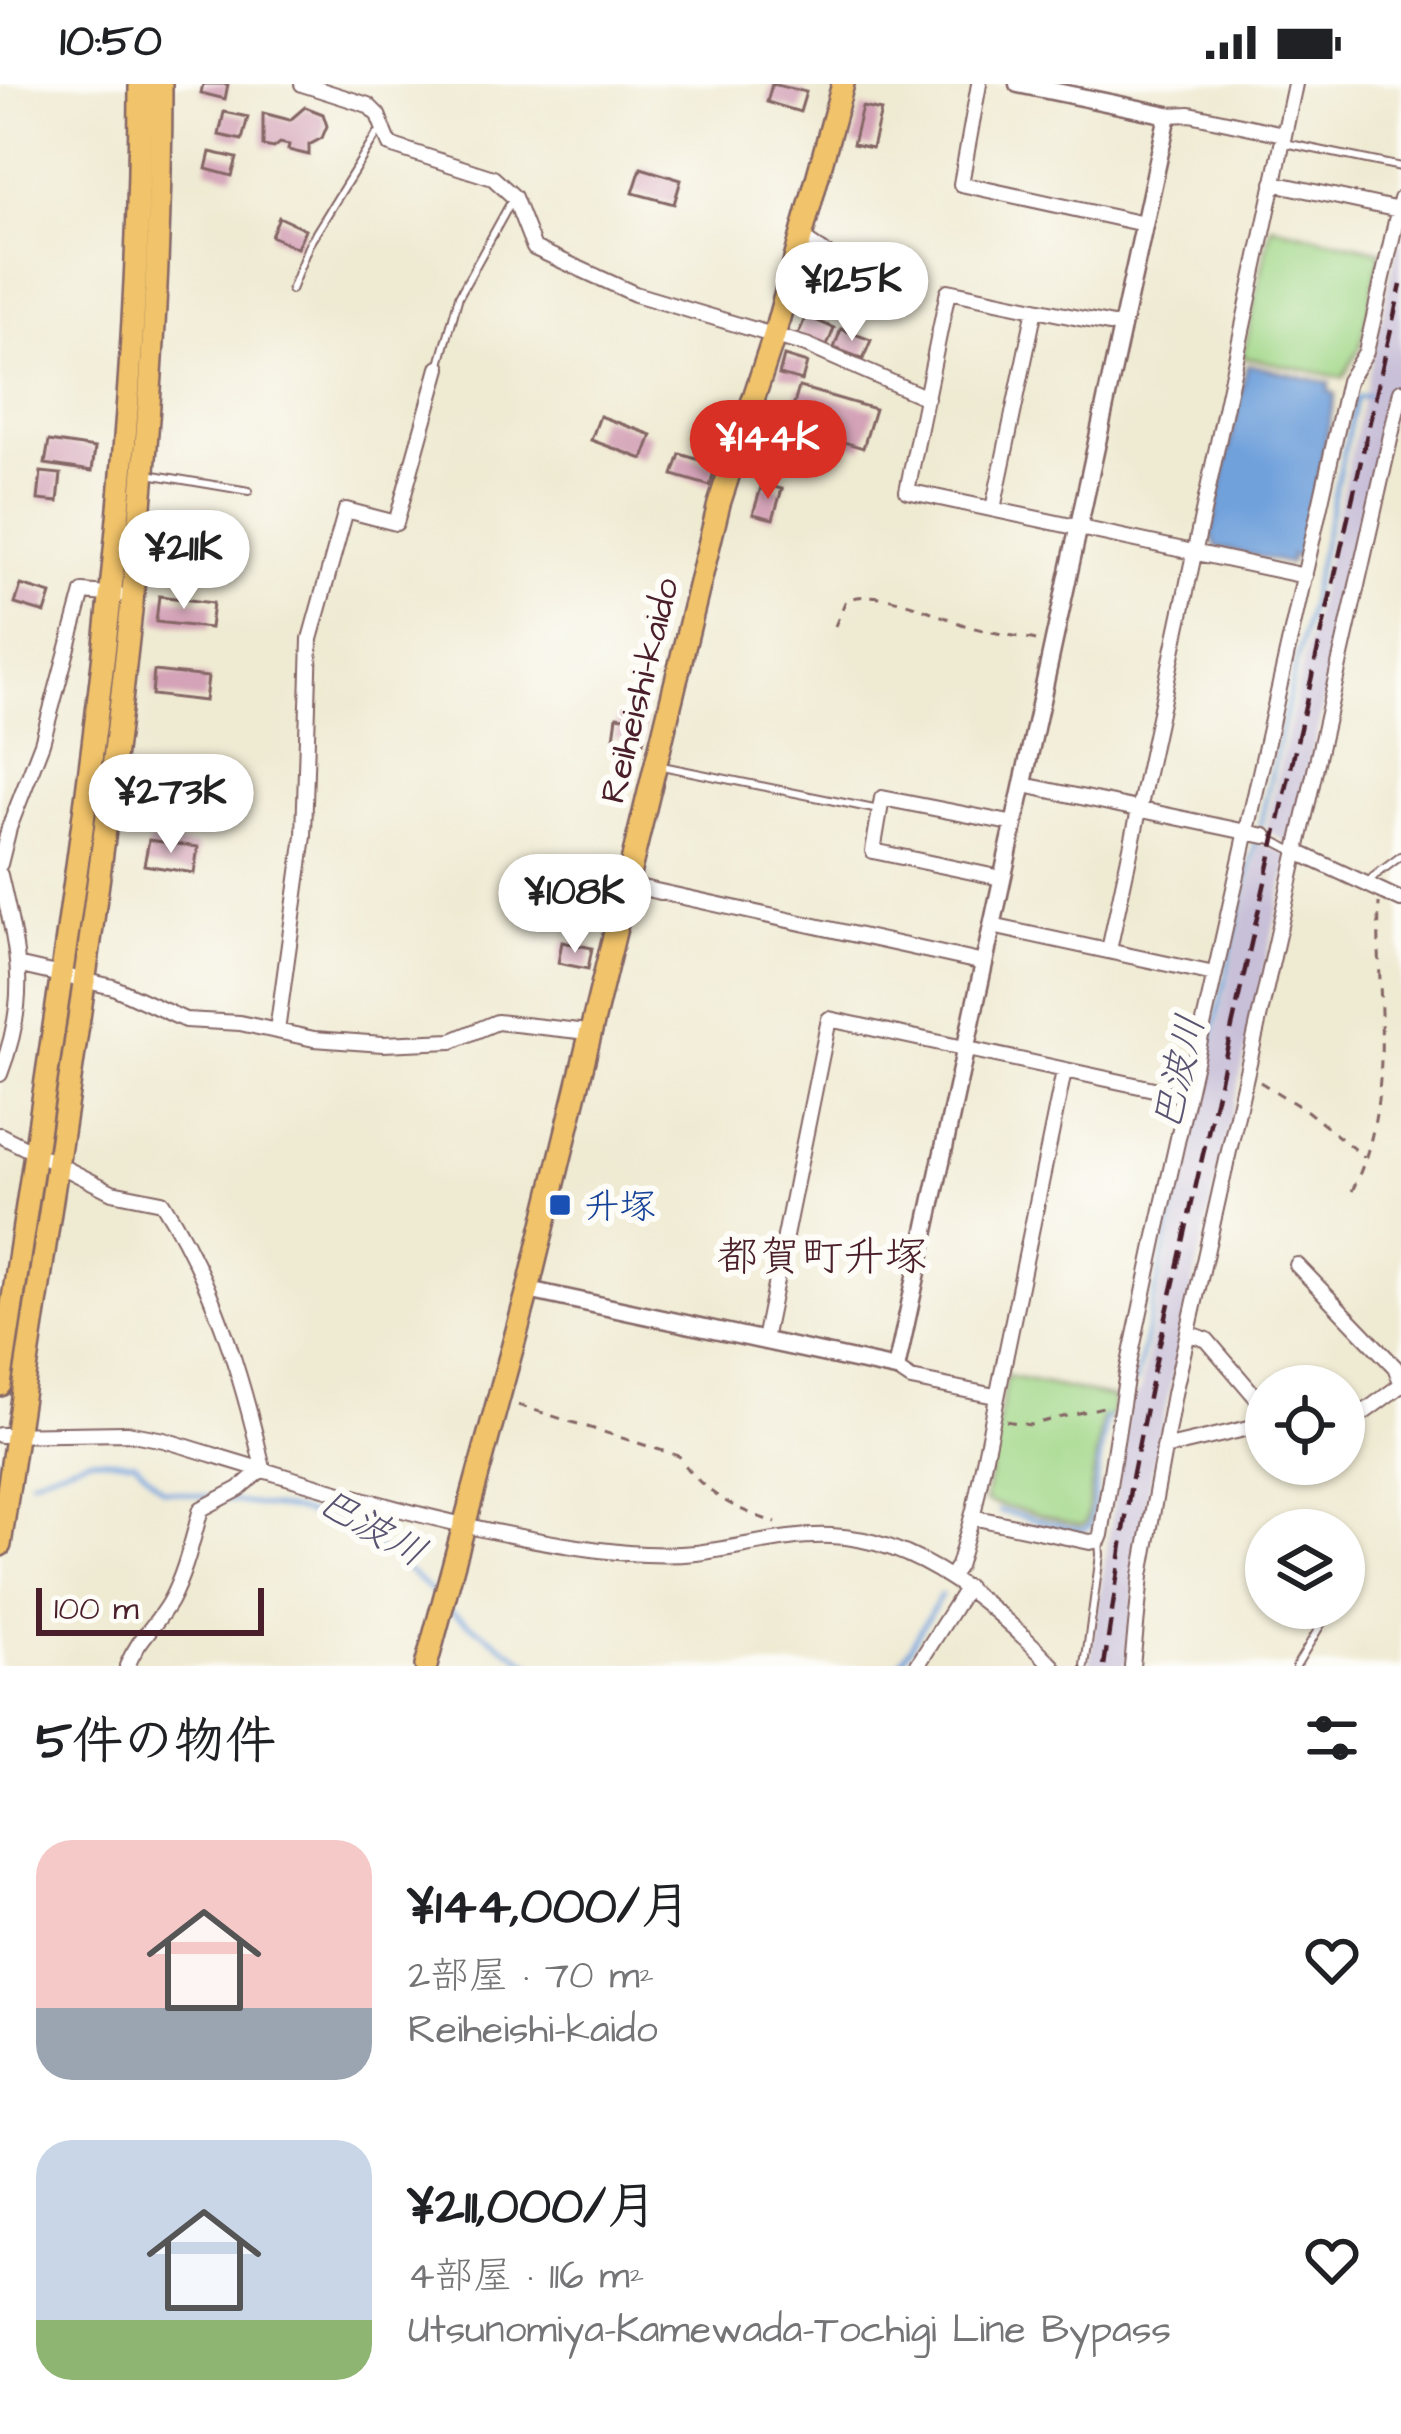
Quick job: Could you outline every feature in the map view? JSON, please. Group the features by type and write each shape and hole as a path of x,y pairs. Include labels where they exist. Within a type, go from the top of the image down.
{"main road":[{"path":"123,595 140,84"},
{"path":"0,1545 8,1436 56,1163 72,978 123,595 145,473 161,84"},
{"name":"Reiheishi-kaido","path":"431,1664 528,1290 719,504 774,336 843,84"},
{"path":"0,1384 34,1153 72,978"}],"street":[{"path":"302,84 368,105 378,115 390,145 493,178 514,197 534,248 635,294 806,345 927,398"},
{"path":"979,84 961,184 1144,224"},
{"path":"1018,84 1071,90 1283,138"},
{"path":"1109,950 1295,84"},
{"path":"896,1369 1168,115"},
{"path":"972,1517 1099,1540 1127,1373 1186,1096 1348,381 1366,352 1400,204 1273,182"},
{"path":"801,237 867,282"},
{"path":"1123,327 948,291 907,491 1305,576"},
{"path":"993,509 1035,309"},
{"path":"277,1031 304,836 310,639 346,510 396,523 439,368"},
{"path":"1132,1666 1142,1576 1188,1333 1401,391"},
{"path":"0,863 43,743 83,592 123,595"},
{"path":"1024,785 1265,836"},
{"path":"1001,878 873,851 882,798 1015,824"},
{"path":"1297,852 1401,900"},
{"path":"0,875 21,965 10,1047 0,1074"},
{"path":"624,884 984,963"},
{"path":"992,926 1214,974"},
{"path":"21,965 137,995 185,1020 240,1023 314,1039 383,1044 452,1041 497,1022 588,1032"},
{"path":"764,1340 829,1019 1186,1096"},
{"path":"951,1576 972,1517 1064,1071"},
{"path":"0,1135 112,1192 162,1202 185,1238 243,1382 263,1468"},
{"path":"1297,1265 1395,1367 1401,1384 1365,1411"},
{"path":"528,1290 896,1369 911,1379 995,1396"},
{"path":"1188,1333 1207,1340 1245,1384"},
{"path":"1164,1448 1245,1429"},
{"path":"8,1436 127,1433 414,1514 544,1542 662,1555 812,1536 856,1539 951,1576 996,1609 1053,1666"},
{"path":"128,1666 138,1641 167,1607 184,1571 201,1509 239,1489 263,1468"},
{"path":"917,1666 967,1587"}],"lane":[{"path":"291,290 309,244 377,134 384,130"},
{"path":"1283,138 1401,167"},
{"path":"439,368 459,296 514,197"},
{"path":"145,473 249,491"},
{"path":"653,764 880,810"},
{"path":"1265,836 1297,852"},
{"path":"1375,889 1373,877 1401,856"},
{"path":"1085,1666 1099,1540"},
{"path":"1296,1666 1318,1629"}],"path":[{"path":"835,626 846,600 863,596 938,611 960,623 1054,645"},
{"path":"1352,1191 1367,1160 1382,1071 1375,889"},
{"path":"1247,1077 1307,1111 1367,1160"},
{"path":"500,1400 679,1456 692,1477 730,1507 812,1536"},
{"path":"998,1420 1030,1425 1103,1407"}],"shaded area":[{"path":"1401,231 1401,362 1291,844 1265,829"},
{"path":"1260,842 1290,856 1149,1486 1126,1666 1089,1666 1129,1402 1140,1390"}],"green space":[{"path":"1271,226 1381,251 1360,347 1343,378 1243,357"},
{"path":"1007,1376 1114,1398 1111,1418 1102,1417 1086,1523 1081,1526 985,1502"}],"water":[{"path":"1247,364 1330,383 1328,391 1335,394 1303,557 1291,555 1290,564 1216,547 1211,535"}],"building":[{"path":"203,84 228,84 225,99 201,93"},
{"path":"772,84 806,92 800,112 767,102"},
{"path":"305,107 323,114 327,126 322,138 309,145 309,155 280,143 274,148 263,146 263,113 290,120"},
{"path":"862,107 881,111 872,148 853,144"},
{"path":"224,112 248,117 242,140 219,135"},
{"path":"210,152 237,158 232,176 206,169"},
{"path":"641,168 681,180 674,204 633,193"},
{"path":"279,217 305,229 297,248 271,236"},
{"path":"806,316 834,328 827,346 798,335"},
{"path":"841,329 871,340 863,359 834,348"},
{"path":"784,356 807,363 802,381 779,375"},
{"path":"799,387 875,409 863,448 788,425"},
{"path":"600,416 652,435 643,459 591,440"},
{"path":"49,441 95,448 92,471 45,464"},
{"path":"680,454 716,465 710,486 673,475"},
{"path":"41,472 61,474 58,502 38,500"},
{"path":"762,484 782,489 773,519 753,514"},
{"path":"21,585 51,594 45,613 15,604"},
{"path":"159,596 213,603 210,628 156,622"},
{"path":"154,671 208,677 205,701 152,695"},
{"path":"617,716 646,720 643,742 614,738"},
{"path":"149,840 198,847 194,873 144,865"},
{"path":"562,942 592,948 588,969 558,963"}],"waterway":[{"name":"巴波川","path":"1260,825 1356,398 1367,396"},
{"name":"巴波川","path":"1135,1384 1256,842"},
{"name":"巴波川","path":"999,1511 1082,1531 1090,1526 1106,1417"},
{"name":"巴波川","path":"31,1479 90,1458 135,1462 163,1490 214,1498"},
{"name":"巴波川","path":"225,1500 290,1509 328,1521 379,1549 438,1598"},
{"name":"巴波川","path":"899,1666 941,1595"},
{"name":"巴波川","path":"450,1611 533,1666"}],"railway":[{"path":"1104,1666 1152,1378 1401,285"}],"place":[{"name":"升塚","path":"560,1205"}],"district":[{"name":"都賀町升塚","path":"822,1255"}]}
